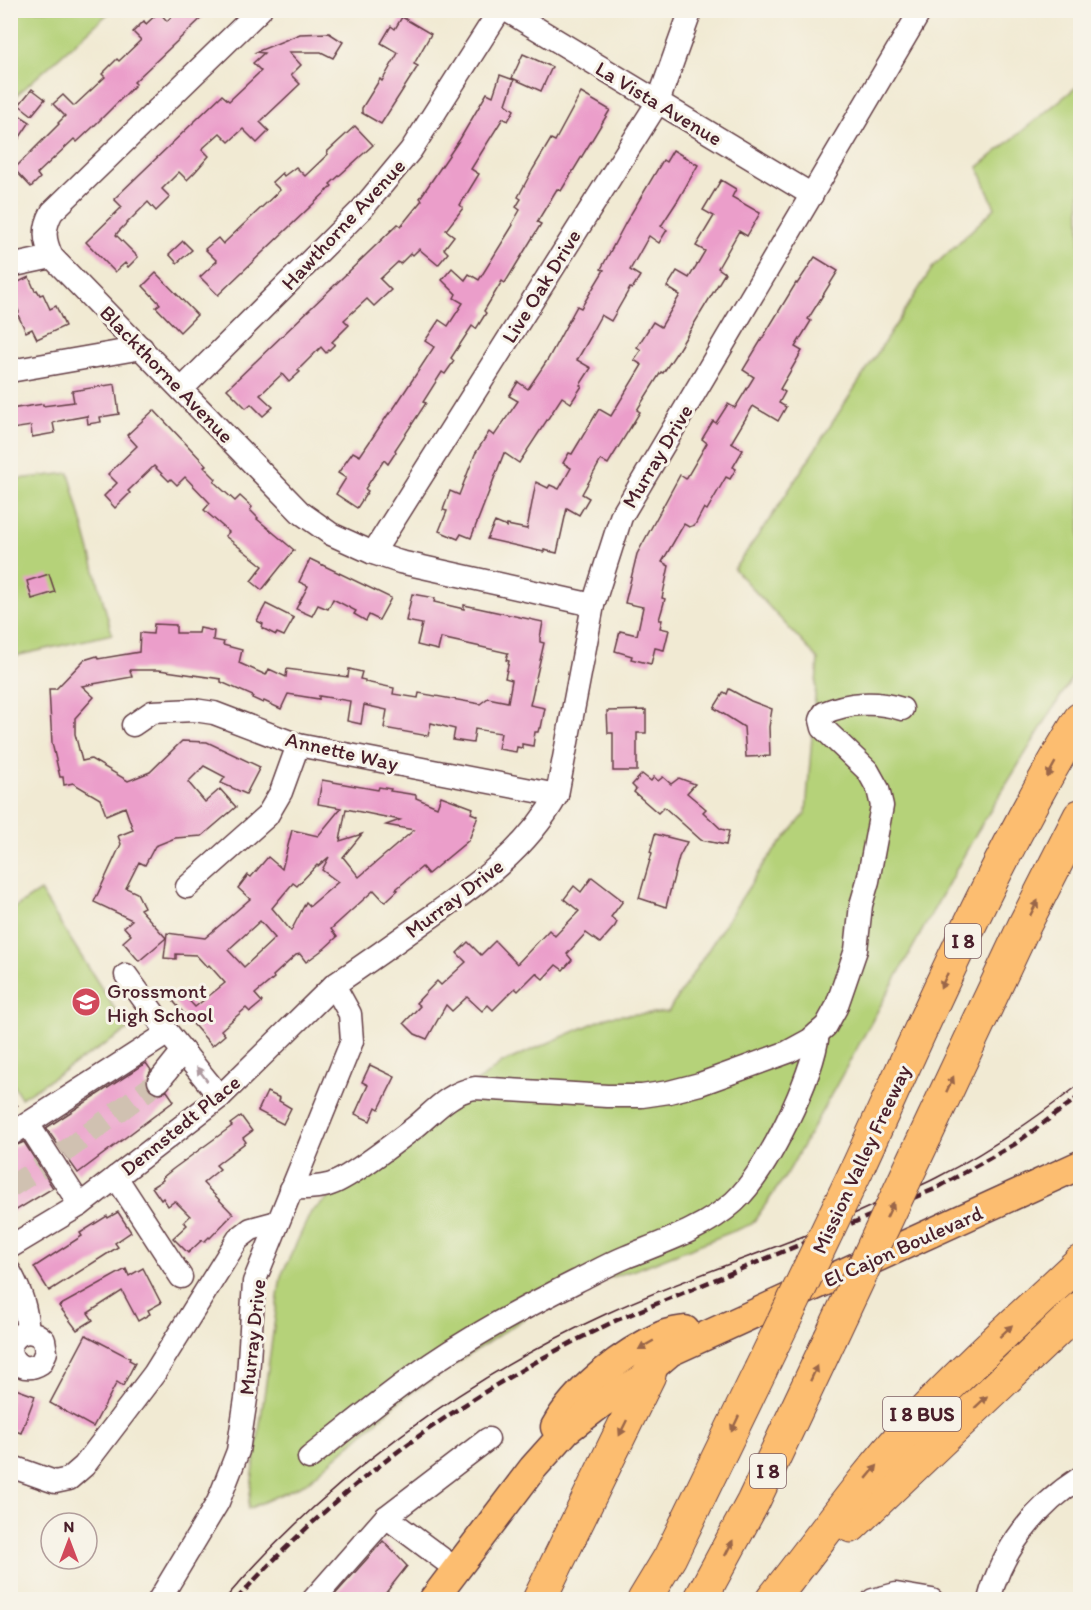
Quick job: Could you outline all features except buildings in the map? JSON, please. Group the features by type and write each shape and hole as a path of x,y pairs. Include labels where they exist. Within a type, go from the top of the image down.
{"highway":[{"name":"Mission Valley Freeway","path":"644,1599 675,1547 857,1169 978,909 1080,719"},
{"name":"I 8","path":"700,1599 753,1502 1026,924 1080,816"},
{"name":"I 8 BUS","path":"778,1592 867,1478 911,1426 956,1379 1080,1262"},
{"path":"778,1592 1080,1308"},
{"path":"539,1599 649,1375"}],"main road":[{"name":"El Cajon Boulevard","path":"433,1599 533,1468 567,1430 602,1403 649,1375 656,1364 670,1352 1080,1165"},
{"name":"El Cajon Boulevard","path":"533,1468 562,1415 585,1388 611,1367 664,1334 700,1326 726,1326"}],"street":[{"path":"10,266 52,256 45,242 45,225 52,212 260,10"},
{"name":"Hawthorne Avenue","path":"183,389 376,192 411,150 500,10"},
{"name":"La Vista Avenue","path":"506,10 812,195"},
{"name":"Live Oak Drive","path":"373,553 658,102 691,10"},
{"name":"Murray Drive","path":"159,1599 218,1502 238,1451 247,1392 254,1282 352,1041 350,1014 334,985 480,883 520,845 547,813 557,795 593,605 621,517 921,10"},
{"name":"Blackthorne Avenue","path":"52,256 300,512 331,534 373,553 400,562 593,605"},
{"path":"10,371 142,348"},
{"path":"291,1189 330,1185 415,1127 447,1098 464,1090 475,1088 607,1096 642,1096 669,1092 764,1062 799,1046 818,1033 826,1026 836,1008 856,950 861,905 868,881 882,806 878,789 868,771 823,728 821,720 824,713 849,705 885,704 903,709"},
{"name":"Annette Way","path":"133,725 152,712 195,710 214,713 298,745 557,795"},
{"path":"188,887 267,816 282,792 298,745"},
{"path":"126,975 168,1033 220,1097"},
{"name":"Dennstedt Place","path":"10,1247 80,1205 220,1097 334,985"},
{"path":"80,1205 52,1161 20,1129 168,1033"},
{"path":"309,1458 430,1365 476,1335 624,1257 701,1226 736,1200 762,1166 780,1135 808,1072 817,1046 818,1033"},
{"path":"159,1081 183,1051"},
{"path":"116,1177 181,1277"},
{"path":"11,1469 56,1482 69,1479 84,1466 154,1374 238,1239 251,1229 277,1222"},
{"path":"10,1272 27,1309 28,1332"},
{"path":"28,1332 40,1336 46,1346 45,1358 35,1367 23,1367 13,1359 10,1348 16,1336 28,1332"},
{"path":"313,1599 387,1516 488,1439"},
{"path":"989,1599 994,1578 1008,1550 1022,1530 1056,1496 1080,1478"},
{"path":"387,1516 456,1569"},
{"path":"873,1599 896,1594 932,1599"}],"green space":[{"path":"11,10 111,10 111,11 11,100"},
{"path":"1080,84 1080,665 977,832 787,1174 752,1224 635,1270 567,1290 402,1399 306,1483 248,1509 281,1276 311,1212 502,1063 610,1016 668,1012 765,862 806,813 818,659 734,569 772,516 933,267 995,208 978,167"},
{"path":"69,473 112,634 11,657 10,480"},
{"path":"40,891 128,1030 21,1098 11,1081 11,910"}],"tunnel":[{"path":"63,1153 159,1081"},
{"path":"10,1187 40,1168"}],"tram line":[{"path":"224,1600 264,1555 353,1473 400,1436 501,1369 632,1302 801,1237 929,1182 993,1146 1080,1084"}],"railway":[{"path":"236,1600 321,1515 366,1477 412,1441 511,1376 617,1320 935,1189 1015,1144 1080,1096"}],"place":[{"name":"Grossmont High School","path":"86,1002"}]}
